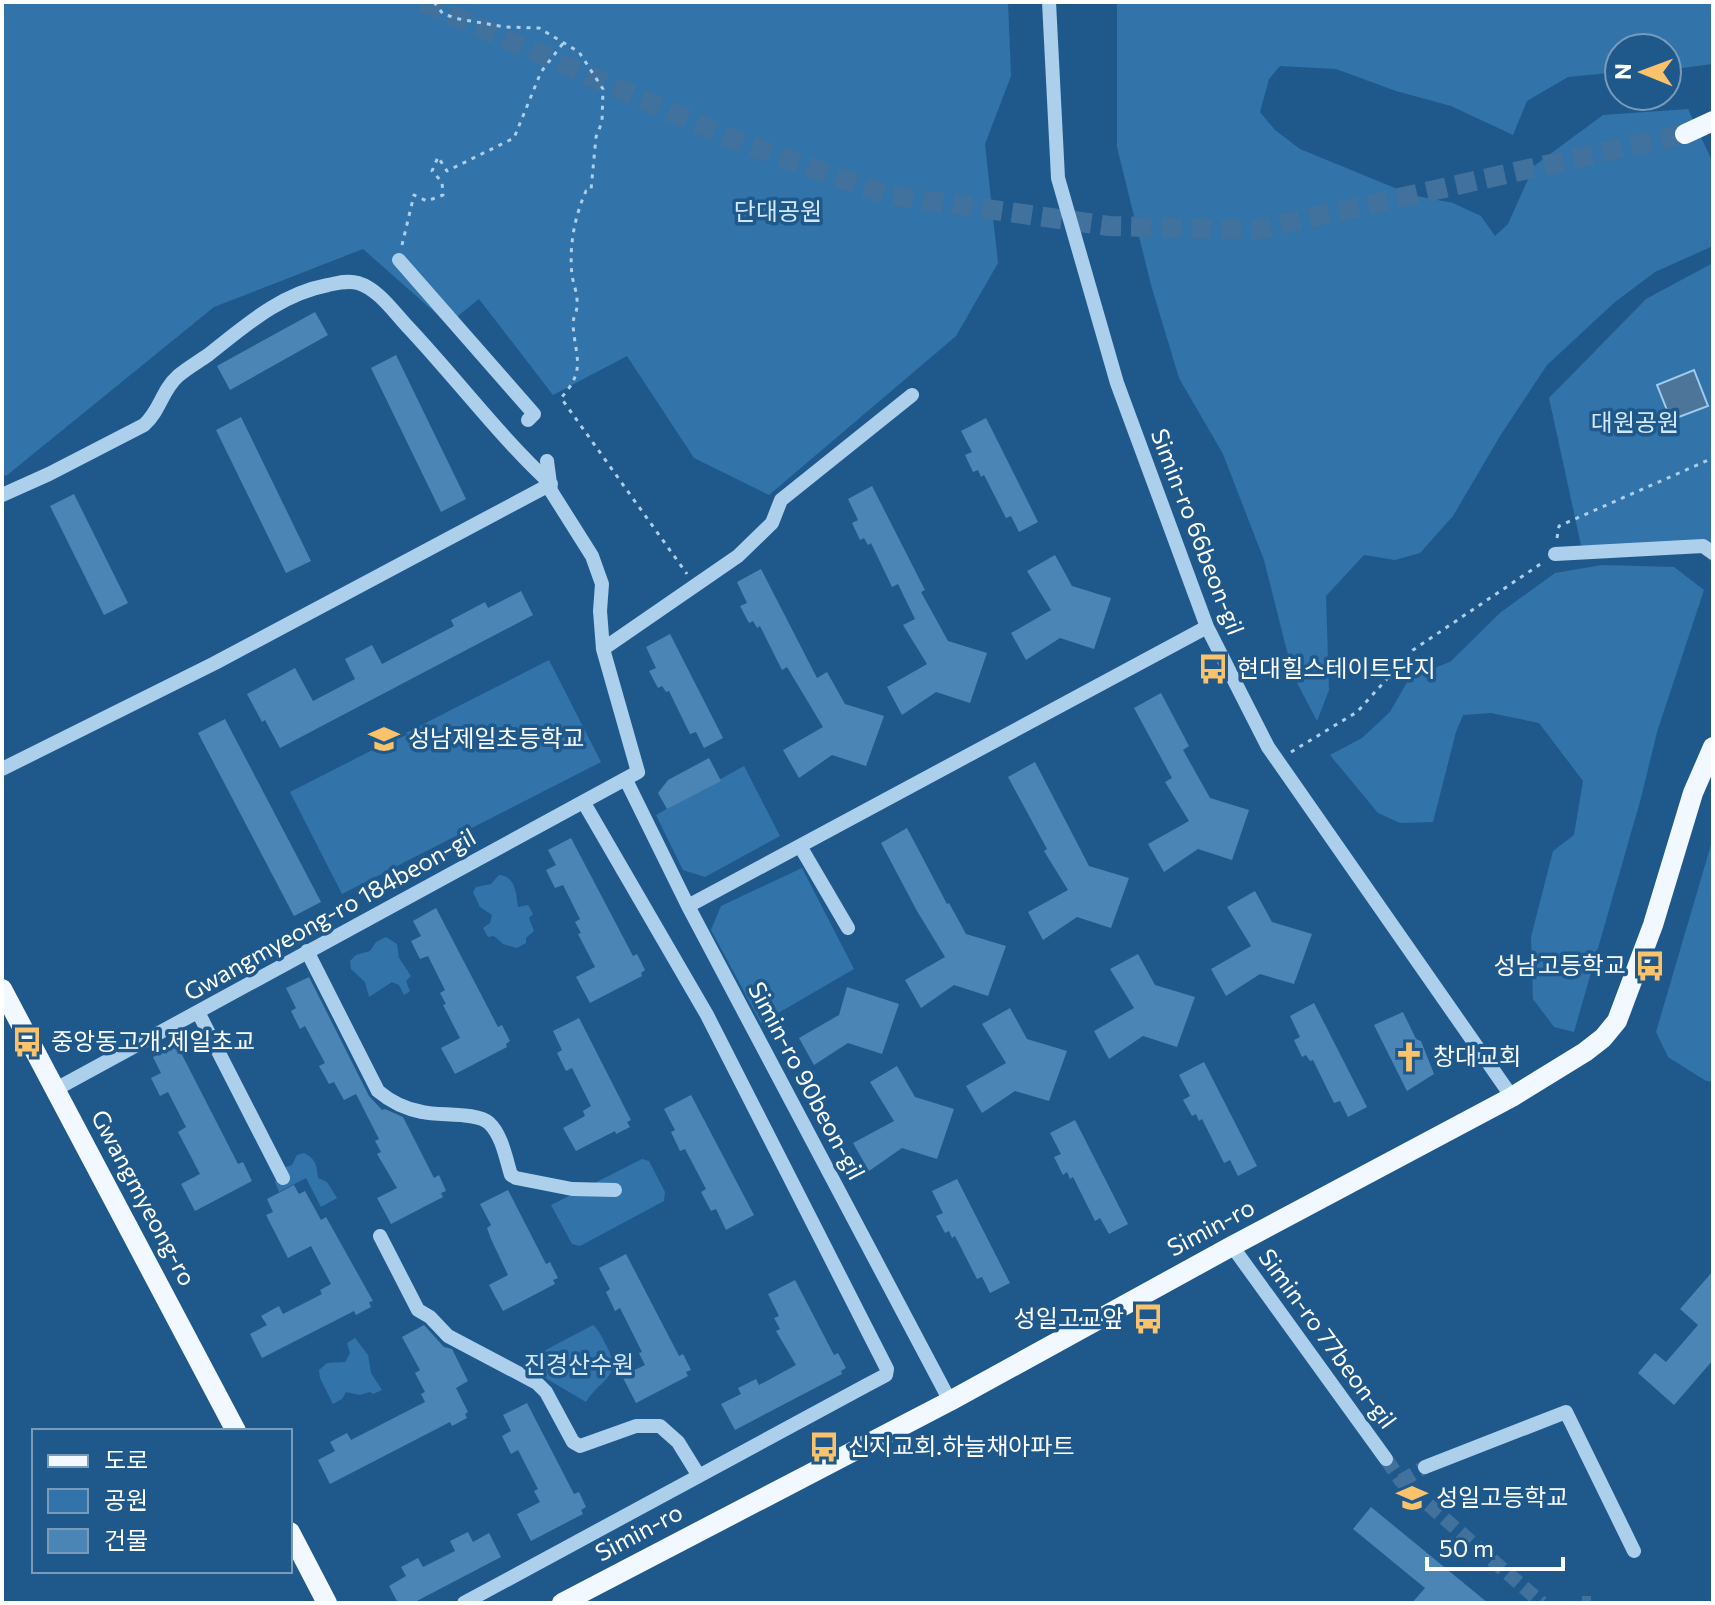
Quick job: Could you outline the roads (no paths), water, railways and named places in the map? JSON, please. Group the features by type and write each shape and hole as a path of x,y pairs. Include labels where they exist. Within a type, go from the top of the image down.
{"main road":[{"path":"1685,134 1713,121"},
{"name":"Simin-ro","path":"562,1603 950,1401 1512,1097 1585,1052 1603,1038 1617,1021 1653,925 1693,793 1713,747"},
{"name":"Gwangmyeong-ro","path":"2,989 235,1429"},
{"path":"292,1536 327,1603"}],"street":[{"name":"Simin-ro 66beon-gil","path":"1049,2 1058,178 1117,383 1207,627 1268,747 1512,1097"},
{"path":"399,260 534,414 528,420"},
{"path":"2,495 144,425 157,411 167,386 180,374 239,328 274,306 309,288 343,282 356,282 373,291 438,359 523,458 551,484"},
{"path":"603,649 738,556 772,523 781,500 912,395"},
{"path":"547,461 551,491 592,556 602,584 600,611 603,649 638,772 626,780"},
{"path":"2,769 215,663 551,484"},
{"path":"1555,554 1703,546 1713,553"},
{"path":"688,906 1207,627"},
{"name":"Gwangmyeong-ro 184beon-gil","path":"56,1089 626,780"},
{"name":"Simin-ro 90beon-gil","path":"626,780 688,906 950,1401"},
{"path":"464,1603 886,1375 887,1369 707,1015 584,803"},
{"path":"800,846 848,928"},
{"path":"307,951 378,1091 386,1098 424,1113 484,1119 492,1126 511,1175 516,1178 572,1189 615,1190"},
{"path":"198,1012 283,1178"},
{"path":"380,1236 418,1310 430,1317 448,1336 537,1383 546,1392 573,1442 580,1446 636,1426 660,1426 678,1442 699,1476"},
{"name":"Simin-ro 77beon-gil","path":"1232,1246 1386,1459"},
{"path":"1425,1467 1566,1412 1634,1551"}],"tunnel":[{"path":"422,2 735,140 887,195 1109,226 1256,230 1685,134"},
{"path":"1386,1459 1401,1481 1542,1603"},
{"path":"1401,1481 1425,1467"},
{"path":"1582,1603 1591,1603"}],"place":[{"name":"현대힐스테이트단지","path":"1213,669"},
{"name":"성남제일초등학교","path":"384,739"},
{"name":"성남고등학교","path":"1650,966"},
{"name":"중앙동고개.제일초교","path":"27,1042"},
{"name":"창대교회","path":"1409,1057"},
{"name":"성일고교앞","path":"1148,1319"},
{"name":"신지교회.하늘채아파트","path":"824,1447"},
{"name":"성일고등학교","path":"1412,1498"}],"park label":[{"name":"단대공원","path":"778,212"},
{"name":"대원공원","path":"1635,423"},
{"name":"진경산수원","path":"579,1365"}]}
